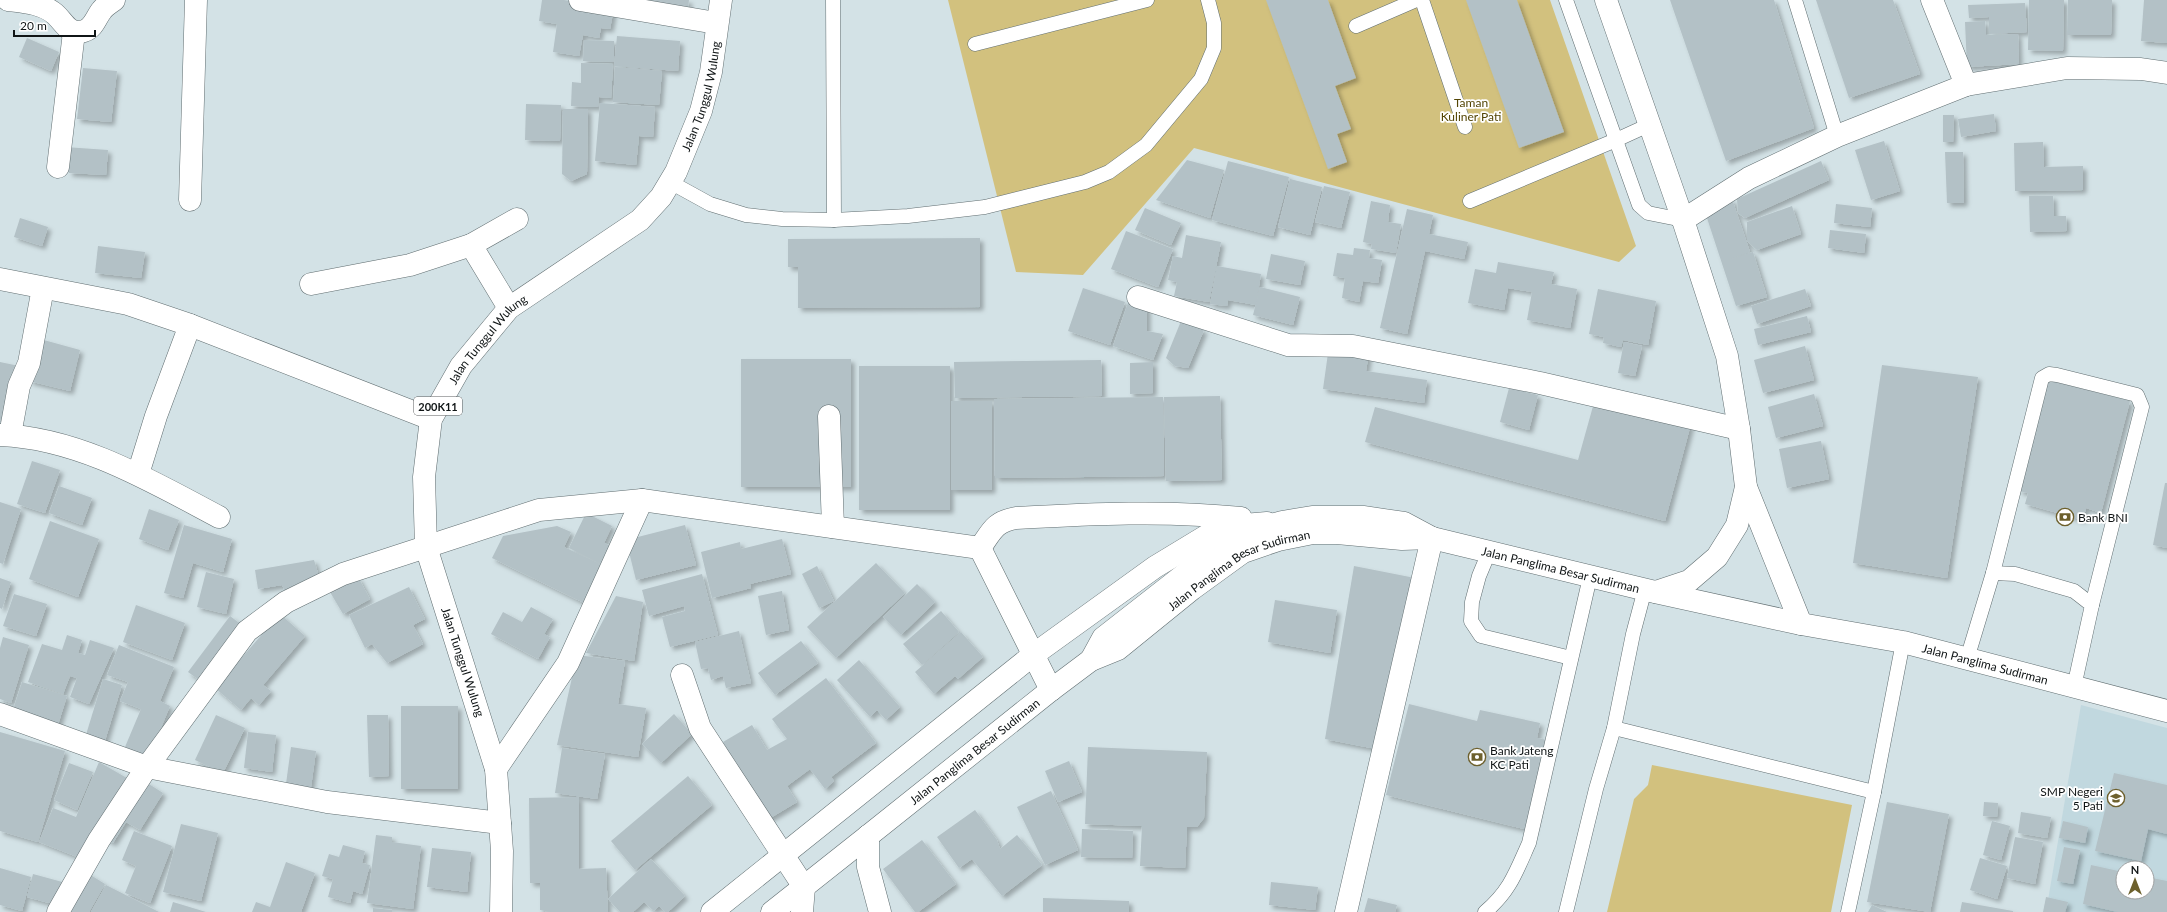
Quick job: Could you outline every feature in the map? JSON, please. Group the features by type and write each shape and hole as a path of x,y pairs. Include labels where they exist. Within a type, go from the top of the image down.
{"street":[{"path":"8,0 38,5 55,14 64,26 74,32 84,31 93,25 102,8 114,0"},
{"path":"190,200 196,0"},
{"path":"580,0 716,23"},
{"name":"Jalan Tunggul Wulung","path":"501,912 502,851 496,769 426,547 424,477 431,419 461,366 509,308 640,220 661,197 670,182 701,111 711,72 716,23 721,0"},
{"path":"1606,0 1651,124 1727,356 1740,429 1746,487 1801,624"},
{"path":"1932,0 1966,85"},
{"path":"58,167 74,32"},
{"path":"1683,220 1749,178 1837,136 1966,85 2067,68 2141,70 2167,73"},
{"path":"311,284 410,265 471,244 517,219"},
{"path":"471,244 509,308"},
{"path":"0,279 128,304 190,325 431,419"},
{"path":"43,288 29,363 18,386 5,435 44,440 80,451 138,474 219,517"},
{"path":"1138,298 1288,345 1353,346 1540,383 1740,429"},
{"path":"138,474 156,416 190,325"},
{"path":"828,416 833,527"},
{"path":"1650,591 1689,581 1718,556 1737,525 1746,487"},
{"path":"496,769 568,663 642,500"},
{"path":"58,912 99,840 147,767 247,631 286,602 343,574 539,510 642,500 980,548"},
{"path":"980,548 996,526 1002,521 1016,518 1110,514 1196,513 1282,522"},
{"path":"712,912 1033,655 1155,567 1221,527 1282,522 1312,517 1363,517 1404,523 1432,538 1346,912"},
{"path":"1091,660 1103,638 1199,563 1254,530 1282,522"},
{"name":"Jalan Panglima Besar Sudirman","path":"772,912 1051,690 1091,660 1118,649 1192,589 1243,552 1278,540 1313,533 1337,533 1402,539 1432,538 1650,591 1801,624"},
{"path":"980,548 1051,690"},
{"name":"Jalan Panglima Sudirman","path":"1801,624 1903,642 2167,711"},
{"path":"682,675 700,728 804,887 802,912"},
{"path":"0,714 147,767 327,802 500,823"},
{"path":"868,836 868,867 880,912"}],"lane":[{"path":"833,0 834,220"},
{"path":"975,44 1147,0"},
{"path":"670,182 710,204 746,215 782,219 834,220 908,216 985,207 1085,182 1108,172 1146,145 1200,79 1214,48 1214,23 1208,0"},
{"path":"1356,26 1416,0"},
{"path":"1422,0 1465,127"},
{"path":"1566,0 1639,206 1648,213 1683,220"},
{"path":"1795,0 1837,136"},
{"path":"1470,201 1651,124"},
{"path":"1966,659 1993,573 2042,378 2049,374 2057,375 2137,395 2142,407 2092,605 2074,687"},
{"path":"1489,552 1479,576 1472,602 1471,621 1481,636 1571,658"},
{"path":"1993,573 2015,574 2074,591 2092,605"},
{"path":"1485,912 1497,902 1511,885 1529,843 1590,577"},
{"path":"1566,912 1596,790 1614,728 1633,634 1650,591"},
{"path":"1848,912 1874,792 1903,642"},
{"path":"1614,728 1874,792"}],"shaded area":[{"name":"SMP Negeri 5 Pati","path":"2081,705 2167,728 2167,912 2046,912"}],"green space":[{"name":"Taman Kuliner Pati","path":"948,0 1550,0 1636,246 1619,262 1194,148 1083,275 1016,272"},
{"path":"1652,765 1852,805 1831,912 1607,912 1634,799 1648,785"}],"building":[{"path":"542,0 564,0 614,8 610,29 601,28 599,38 583,35 579,56 553,52 557,24 539,21"},
{"path":"637,0 689,0 688,8"},
{"path":"1266,0 1328,0 1356,78 1335,86 1351,129 1337,134 1347,162 1328,169"},
{"path":"1466,0 1517,0 1564,132 1519,148"},
{"path":"1670,0 1774,0 1814,128 1726,161"},
{"path":"1816,0 1893,0 1920,74 1849,98"},
{"path":"2029,0 2064,0 2063,51 2028,50"},
{"path":"2068,0 2112,0 2111,35 2067,35"},
{"path":"2144,0 2167,0 2167,43 2141,41"},
{"path":"2025,3 2027,32 1989,34 1989,17 1969,18 1968,5"},
{"path":"1985,21 1986,35 2018,34 2019,64 1967,67 1965,22"},
{"path":"617,36 680,41 678,71 614,66"},
{"path":"27,38 59,52 51,71 19,57"},
{"path":"584,40 614,41 614,62 583,61"},
{"path":"581,63 613,64 611,98 599,97 598,107 571,106 572,82 581,83"},
{"path":"615,67 662,71 659,105 613,102"},
{"path":"83,68 117,71 111,122 77,119"},
{"path":"600,103 655,107 653,137 639,136 636,165 595,161"},
{"path":"526,104 561,105 560,141 525,140"},
{"path":"563,109 588,109 587,174 571,181 562,174"},
{"path":"1994,114 1996,131 1961,137 1958,119"},
{"path":"1943,115 1954,115 1953,142 1943,142"},
{"path":"1884,141 1900,191 1871,200 1855,150"},
{"path":"2043,142 2044,167 2083,166 2083,190 2015,191 2014,143"},
{"path":"65,147 108,150 106,175 69,173 69,162"},
{"path":"1945,152 1963,152 1964,203 1947,203"},
{"path":"1187,160 1224,170 1210,218 1156,200"},
{"path":"1228,161 1289,177 1273,236 1212,220"},
{"path":"1821,161 1829,180 1745,218 1738,213 1737,199"},
{"path":"1290,179 1322,187 1310,235 1278,227"},
{"path":"1324,186 1350,192 1341,228 1315,222"},
{"path":"2029,196 2053,196 2054,216 2066,216 2067,231 2030,232"},
{"path":"1732,199 1750,252 1728,260 1753,252 1767,297 1736,306 1704,209"},
{"path":"1371,201 1390,205 1388,222 1401,224 1396,253 1371,249 1372,244 1363,242"},
{"path":"1836,204 1872,208 1870,227 1834,223"},
{"path":"1792,206 1801,234 1757,250 1747,241 1747,222"},
{"path":"1145,208 1181,223 1171,245 1135,230"},
{"path":"1407,209 1433,215 1429,234 1468,242 1464,259 1425,251 1407,334 1380,328"},
{"path":"20,218 48,227 42,246 14,237"},
{"path":"1830,230 1866,234 1864,253 1828,248"},
{"path":"1126,231 1173,249 1158,287 1111,269"},
{"path":"1186,235 1221,242 1209,302 1174,296 1177,282 1168,280 1173,256 1182,258"},
{"path":"980,238 980,307 798,308 798,267 788,267 788,239"},
{"path":"98,246 145,252 141,278 95,273"},
{"path":"1354,248 1370,250 1369,258 1382,260 1378,283 1363,281 1359,302 1342,298 1345,278 1333,276 1337,253 1353,255"},
{"path":"1271,254 1305,261 1300,285 1266,279"},
{"path":"1498,262 1554,272 1551,284 1577,289 1570,328 1527,320 1532,292 1508,288 1504,310 1468,303 1475,269 1496,273"},
{"path":"1217,266 1261,274 1256,305 1228,300 1227,306 1210,304"},
{"path":"1260,287 1300,297 1293,325 1253,315"},
{"path":"1083,288 1125,302 1110,345 1068,331"},
{"path":"1598,289 1656,301 1648,345 1623,340 1621,347 1603,343 1604,337 1589,334"},
{"path":"1805,289 1811,306 1757,324 1751,306"},
{"path":"1129,300 1147,307 1147,331 1163,334 1153,360 1113,346"},
{"path":"1807,316 1811,332 1758,345 1754,329"},
{"path":"1181,321 1204,330 1188,368 1175,366 1166,358"},
{"path":"40,339 80,350 70,391 29,381"},
{"path":"1624,342 1642,346 1635,376 1618,373"},
{"path":"1329,346 1369,352 1366,371 1427,380 1424,403 1323,389"},
{"path":"1805,346 1814,380 1763,393 1754,360"},
{"path":"741,359 851,359 851,487 741,487"},
{"path":"1101,360 1102,396 955,398 954,362"},
{"path":"0,362 19,366 5,424 0,422"},
{"path":"1153,362 1153,393 1130,394 1130,363"},
{"path":"1882,365 1978,377 1947,578 1853,563"},
{"path":"859,366 950,366 950,510 859,510"},
{"path":"2048,380 2130,401 2101,513 2086,508 2083,520 2025,504 2028,493 2019,491"},
{"path":"1509,388 1538,395 1529,430 1500,422"},
{"path":"1814,394 1823,426 1776,438 1768,407"},
{"path":"1220,396 1222,480 1166,481 1164,397"},
{"path":"1163,397 1164,476 995,478 994,399"},
{"path":"1595,399 1691,424 1665,521 1365,442 1375,407 1578,460"},
{"path":"951,401 992,401 992,490 951,490"},
{"path":"1821,441 1829,479 1787,488 1779,449"},
{"path":"32,461 60,470 45,513 17,504"},
{"path":"2165,483 2167,483 2167,548 2153,545"},
{"path":"59,486 92,498 82,525 49,513"},
{"path":"0,502 21,509 3,564 0,563"},
{"path":"149,509 179,520 168,550 139,539"},
{"path":"586,513 612,526 604,543 616,548 607,567 569,548"},
{"path":"50,521 99,539 78,597 29,579"},
{"path":"184,525 232,539 223,572 193,563 183,598 164,593"},
{"path":"685,525 696,565 636,580 626,540"},
{"path":"557,526 571,532 564,547 602,565 584,603 492,558 503,536"},
{"path":"782,539 791,574 750,584 751,588 712,598 701,552 740,542 741,549"},
{"path":"314,560 321,583 288,598 282,585 258,589 255,570"},
{"path":"876,563 905,593 836,658 807,627"},
{"path":"817,566 834,601 819,608 802,574"},
{"path":"1354,566 1415,578 1376,749 1325,739"},
{"path":"206,572 234,579 226,614 197,607"},
{"path":"702,574 718,635 670,647 662,617 685,611 684,606 649,616 642,590"},
{"path":"358,577 370,599 343,614 330,592"},
{"path":"0,578 11,582 2,609 0,608"},
{"path":"917,584 935,602 901,635 883,617"},
{"path":"409,587 425,619 413,625 423,644 387,663 372,644 365,648 349,615"},
{"path":"782,591 789,630 766,635 758,596"},
{"path":"14,594 47,604 36,636 3,626"},
{"path":"616,596 643,602 634,661 586,653"},
{"path":"1275,600 1337,610 1330,653 1268,642"},
{"path":"136,605 185,623 172,660 123,642"},
{"path":"531,607 553,619 544,634 550,637 538,659 491,634 503,612 522,622"},
{"path":"941,611 959,632 922,665 903,644"},
{"path":"280,614 305,636 263,685 271,691 259,705 251,698 241,710 215,688"},
{"path":"230,616 247,629 205,684 188,672"},
{"path":"739,631 751,683 726,688 723,676 711,680 708,668 701,669 695,642"},
{"path":"961,632 983,657 958,679 955,676 934,694 915,672"},
{"path":"67,635 82,640 78,653 85,655 90,640 114,648 89,704 70,697 77,678 70,676 63,694 28,682 42,644 62,650"},
{"path":"3,637 29,645 11,703 0,699 0,648"},
{"path":"801,641 818,663 775,695 758,673"},
{"path":"119,645 174,667 160,701 170,706 149,757 125,747 141,709 120,701 128,682 107,675"},
{"path":"577,655 625,661 618,704 646,708 638,757 557,745"},
{"path":"859,660 900,707 886,720 877,710 870,717 837,680"},
{"path":"826,678 876,743 831,777 834,781 825,789 810,769 787,786 797,802 767,820 723,742 752,725 767,750 787,739 772,719"},
{"path":"103,679 122,685 104,744 85,738"},
{"path":"22,682 67,696 57,728 12,713"},
{"path":"1409,704 1477,721 1480,710 1540,723 1537,738 1552,741 1532,831 1386,795"},
{"path":"401,706 458,706 458,789 401,789"},
{"path":"674,714 692,734 661,763 642,744"},
{"path":"216,715 245,728 223,773 195,760"},
{"path":"367,715 388,715 389,776 369,777"},
{"path":"0,732 65,751 38,842 0,831"},
{"path":"248,732 276,735 272,772 244,768"},
{"path":"291,747 316,751 311,787 286,784"},
{"path":"1088,747 1207,752 1204,818 1197,827 1187,827 1185,868 1140,866 1142,826 1085,824"},
{"path":"562,748 605,754 597,799 555,793"},
{"path":"1069,761 1082,792 1058,802 1045,771"},
{"path":"99,762 132,781 85,860 39,842 53,808 76,817"},
{"path":"69,763 93,772 77,810 54,800"},
{"path":"2114,773 2167,785 2167,834 2148,829 2141,860 2095,851"},
{"path":"688,776 712,805 635,870 611,841"},
{"path":"141,779 163,793 140,830 126,822 113,843 104,838"},
{"path":"1051,791 1078,850 1045,865 1017,807"},
{"path":"579,797 579,869 606,868 608,912 550,912 540,910 540,883 530,883 529,798"},
{"path":"1887,802 1949,814 1930,912 1867,902"},
{"path":"1984,802 1998,803 1997,817 1983,816"},
{"path":"975,810 997,840 1000,849 1017,835 1042,865 1002,896 972,859 959,868 937,837"},
{"path":"2021,812 2051,817 2047,838 2018,833"},
{"path":"1992,821 2010,826 2001,860 1983,855"},
{"path":"2063,821 2088,827 2085,843 2059,838"},
{"path":"181,824 218,833 201,901 163,892"},
{"path":"1082,829 1133,831 1132,858 1081,857"},
{"path":"134,831 172,846 150,903 125,893 136,866 122,860"},
{"path":"376,835 392,837 392,842 421,846 413,909 367,903"},
{"path":"2015,837 2043,842 2035,884 2007,878"},
{"path":"922,840 956,884 918,912 915,912 883,869"},
{"path":"343,845 365,851 362,863 370,865 362,894 353,891 350,903 328,897 333,879 322,876 329,854 339,857"},
{"path":"2064,847 2080,850 2073,884 2057,881"},
{"path":"432,848 471,852 467,892 427,887"},
{"path":"1980,858 2007,866 1997,899 1970,890"},
{"path":"651,859 685,896 668,912 665,912 659,906 654,911 644,902 633,912 620,912 608,899"},
{"path":"286,862 315,873 301,912 252,912 256,902 270,907"},
{"path":"2091,865 2115,870 2115,900 2155,900 2155,879 2167,881 2167,912 2118,912 2083,904"},
{"path":"0,868 31,877 22,911 0,905"},
{"path":"84,871 105,884 89,912 60,912"},
{"path":"33,874 66,883 60,906 27,897"},
{"path":"1271,882 1318,887 1315,910 1269,905"},
{"path":"106,885 159,912 91,912"},
{"path":"2046,897 2068,902 2065,912 2043,912"},
{"path":"1043,898 1129,901 1129,912 1043,912"},
{"path":"1368,898 1397,905 1395,912 1364,912"},
{"path":"173,902 206,912 170,912"},
{"path":"1962,902 2013,911 2013,912 1960,912"},
{"path":"1872,905 1887,912 1868,912"},
{"path":"373,908 392,910 392,912 373,912"}],"place":[{"name":"Bank BNI","path":"2065,517"},
{"name":"Bank Jateng KC Pati","path":"1477,757"},
{"name":"SMP Negeri 5 Pati","path":"2116,798"}]}
